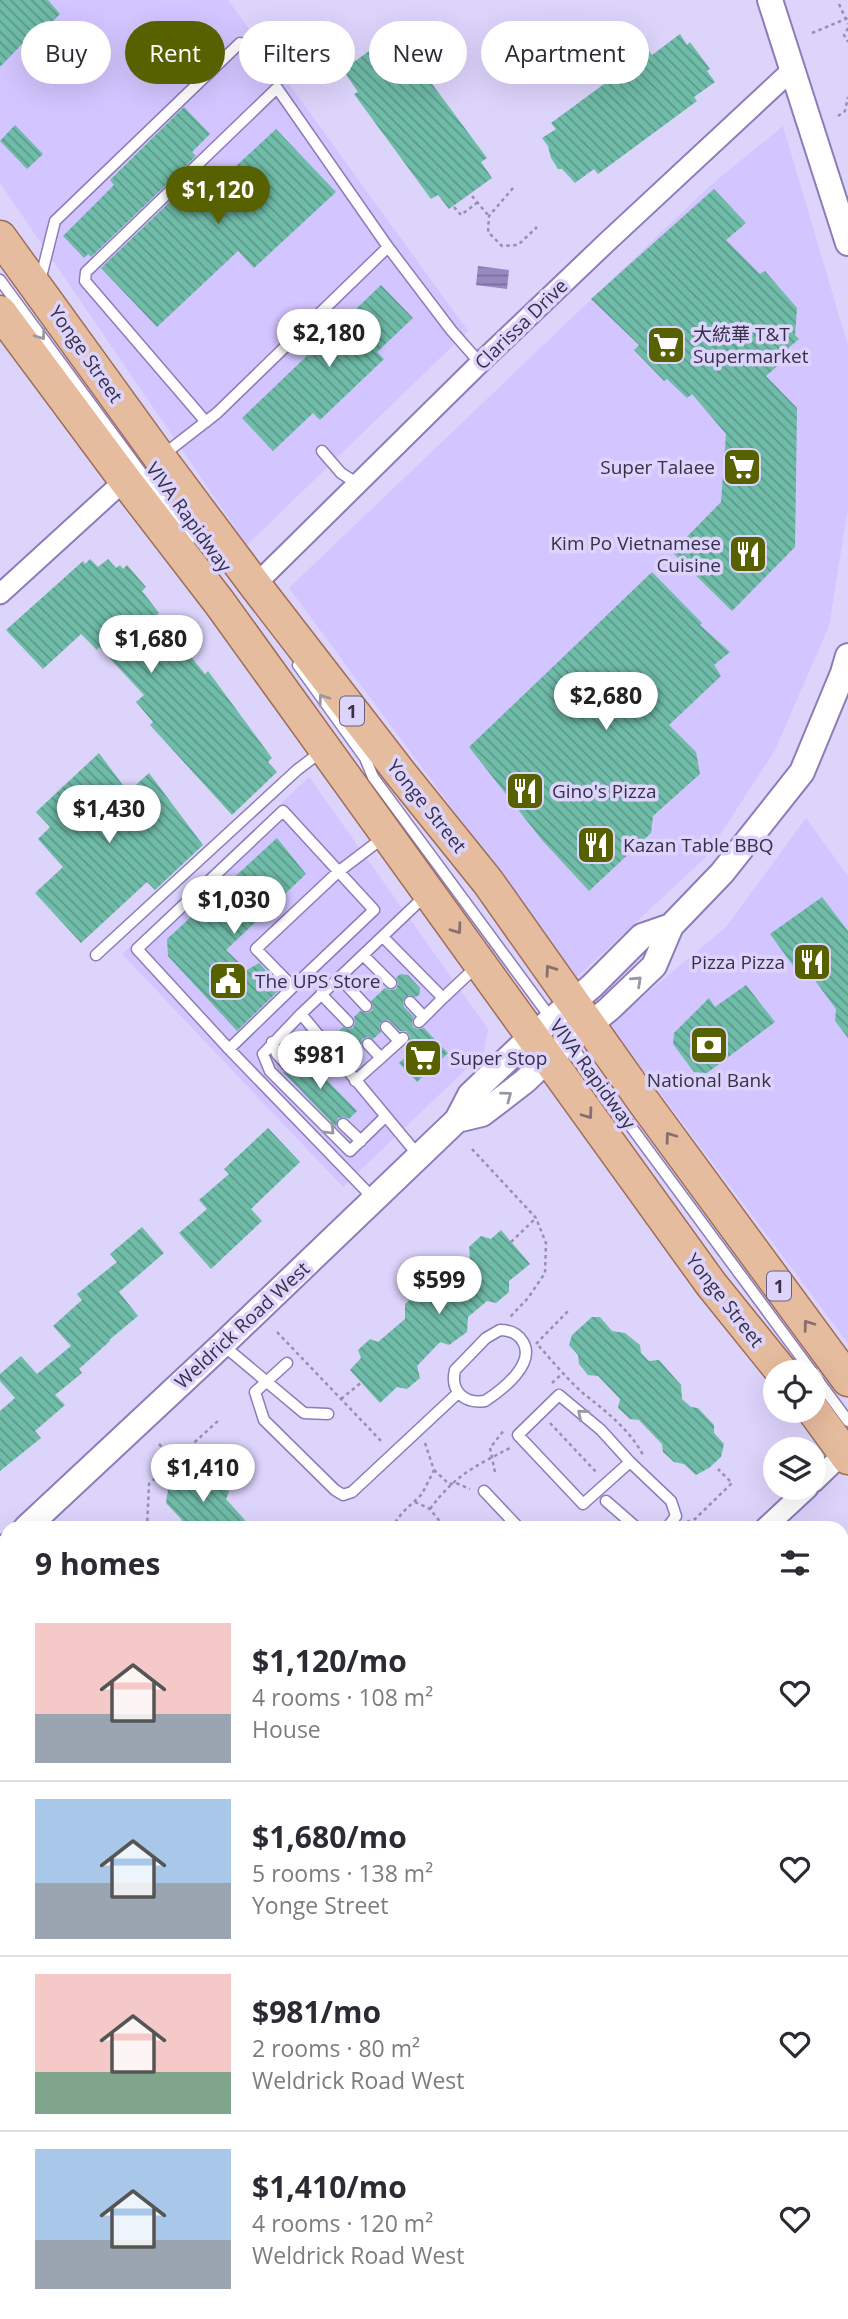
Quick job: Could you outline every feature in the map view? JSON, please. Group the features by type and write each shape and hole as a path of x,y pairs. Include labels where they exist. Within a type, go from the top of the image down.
{"main road":[{"name":"Yonge Street","path":"0,237 255,585 488,882 561,1031 711,1284 772,1360"},
{"name":"Yonge Street","path":"0,312 219,602 481,962 561,1031 848,1380"},
{"path":"823,1423 847,1453"}],"street":[{"path":"770,0 848,243"},
{"name":"Clarissa Drive","path":"255,585 625,224 793,69"},
{"path":"0,594 125,480"},
{"name":"Weldrick Road West","path":"33,1521 457,1120 482,1114 526,1082 561,1031 654,966 671,926 722,873 802,772 848,656"},
{"path":"826,1471 847,1453"},
{"path":"773,1521 795,1500"}],"lane":[{"path":"38,287 55,221 239,44"},
{"path":"206,422 85,281 86,272 277,88 388,247 451,330 481,363"},
{"path":"160,458 206,422 388,247"},
{"name":"VIVA Rapidway","path":"0,280 199,551"},
{"path":"323,451 341,473 358,484"},
{"name":"VIVA Rapidway","path":"292,658 365,758 373,777 803,1360"},
{"path":"96,955 297,770 325,748"},
{"name":"VIVA Rapidway","path":"356,766 373,777"},
{"path":"229,1049 374,910 284,811 137,949 229,1049 374,1199"},
{"path":"293,987 256,949 338,872 388,834"},
{"path":"386,1117 350,1151 271,1071 263,1054 321,994 430,892"},
{"path":"383,937 443,998"},
{"path":"363,955 391,983"},
{"path":"410,1002 421,1019 481,962"},
{"path":"339,977 366,1006"},
{"path":"321,994 348,1023"},
{"path":"301,1014 419,1156"},
{"path":"355,1081 401,1040 386,1027"},
{"path":"272,1042 277,1054 288,1066"},
{"path":"368,1044 381,1058"},
{"path":"343,1124 360,1141"},
{"path":"507,1330 521,1338 527,1351 524,1366 485,1401 470,1401 458,1392 453,1378 459,1363 492,1333 500,1331 507,1330"},
{"path":"222,1345 303,1413 328,1414"},
{"path":"288,1363 255,1392 264,1420 335,1490 343,1494 352,1492 458,1392"},
{"name":"VIVA Rapidway","path":"826,1391 848,1421"},
{"path":"630,1462 583,1504 518,1435 559,1395 601,1430 671,1501 676,1516 672,1521"},
{"path":"484,1490 513,1521"},
{"path":"606,1501 629,1521"}],"path":[{"path":"839,4 847,19 848,26 844,35 848,42"},
{"path":"812,33 847,19"},
{"path":"838,116 845,111 848,97"},
{"path":"513,188 489,216 488,232 502,246 519,244 537,227"},
{"path":"472,196 489,216"},
{"path":"454,207 461,215 478,202"},
{"path":"472,1149 536,1218 546,1243 545,1273 500,1331"},
{"path":"511,1242 536,1218"},
{"path":"536,1344 570,1309"},
{"path":"277,1332 393,1453"},
{"path":"341,1399 362,1382"},
{"path":"540,1413 607,1483"},
{"path":"147,1521 149,1483 219,1420"},
{"path":"417,1431 428,1446 434,1470 449,1484"},
{"path":"430,1509 449,1484 523,1441"},
{"path":"159,1444 175,1460"},
{"path":"492,1457 495,1472"},
{"path":"690,1521 732,1483 718,1469"},
{"path":"396,1521 422,1494 434,1470"},
{"path":"449,1484 456,1483 472,1490 484,1490"},
{"path":"415,1502 430,1509 439,1521"}],"shaded area":[{"path":"0,0 228,0 243,21 239,21 239,84 289,84 468,331 247,545 0,183"},
{"path":"783,126 848,346 848,508 829,626 775,750 705,858 577,977 289,588 711,185"},
{"path":"478,266 509,270 507,289 476,285"},
{"path":"309,777 488,1029 484,1052 343,1187 122,954"},
{"path":"806,818 848,876 848,1343 609,1025 726,927"}],"building":[{"path":"0,0 48,0 60,14 53,21 21,21 21,45 0,67"},
{"path":"680,34 687,45 690,42 710,69 707,71 715,82 694,97 697,101 598,174 594,169 575,183 562,169 558,169 542,138 556,129 551,123 604,84 649,84 649,51 652,55"},
{"path":"369,51 369,84 432,84 487,158 481,162 492,178 449,209 438,195 431,199 354,94 358,92 353,84 355,84 355,61"},
{"path":"184,107 210,134 192,152 196,156 91,257 88,254 84,258 63,236 114,185 110,180"},
{"path":"15,125 43,154 27,169 0,141"},
{"path":"276,129 336,192 254,268 238,251 157,327 101,268 206,167 219,182"},
{"path":"714,189 746,223 726,240 760,274 765,271 797,308 795,335 799,339 786,350 789,356 766,376 797,408 795,547 732,611 672,552 721,502 726,434 692,394 687,398 667,379 664,381 634,350 639,345 591,299"},
{"path":"381,285 413,318 377,352 384,359 320,420 313,413 273,451 242,418"},
{"path":"90,559 98,567 108,559 116,568 120,565 123,569 127,565 146,587 142,591 159,613 154,617 173,635 205,674 208,671 272,758 268,762 277,772 232,815 150,725 153,722 136,702 144,695 99,647 97,650 81,634 43,669 6,630 83,561 85,564"},
{"path":"652,572 702,623 700,625 730,652 714,665 721,676 669,725 696,752 700,774 653,816 651,833 589,891 542,840 469,747"},
{"path":"99,753 128,792 149,773 203,845 155,890 147,882 81,943 35,893 63,867 38,839 50,827 36,812"},
{"path":"277,838 306,874 226,950 247,970 259,963 281,988 237,1031 168,956 167,939"},
{"path":"822,897 848,931 848,1038 835,1021 836,1009 811,975 797,971 770,934"},
{"path":"400,974 408,975 420,988 420,994 416,997 409,995 403,1001 404,1007 414,1017 413,1027 424,1028 448,1053 417,1082 399,1063 414,1049 408,1043 410,1036 389,1020 381,1022 381,1032 373,1039 362,1039 362,1049 357,1054 348,1056 337,1044 335,1034 343,1027 353,1028 354,1017 360,1011 372,1011 371,1001 385,988 396,989 396,978"},
{"path":"746,985 775,1022 707,1073 694,1072 673,1044 674,1033 709,998 715,1007"},
{"path":"301,1054 357,1111 349,1119 338,1118 336,1127 283,1072 293,1071 294,1061"},
{"path":"268,1128 300,1162 251,1209 262,1221 211,1269 179,1233 207,1209 199,1200 229,1174 224,1169"},
{"path":"142,1227 164,1253 119,1292 138,1316 79,1369 82,1373 55,1395 65,1405 35,1431 41,1438 0,1471 0,1411 15,1398 0,1381 0,1374 21,1356 37,1374 71,1346 53,1326 82,1300 77,1294 117,1262 110,1254"},
{"path":"501,1230 530,1264 509,1281 509,1292 496,1303 487,1301 468,1317 467,1332 449,1345 440,1342 417,1366 420,1378 407,1389 397,1387 380,1403 350,1370 361,1358 358,1350 370,1339 378,1342 405,1319 405,1304 433,1281 446,1279 470,1259 469,1247 481,1236 491,1239"},
{"path":"592,1317 600,1317 612,1331 625,1333 640,1345 641,1353 649,1361 659,1360 681,1385 682,1399 691,1407 698,1408 714,1425 714,1433 724,1444 721,1457 709,1468 696,1475 684,1464 674,1462 663,1452 662,1444 639,1420 630,1419 618,1408 620,1399 598,1376 588,1375 579,1364 578,1355 569,1345 572,1335"},
{"path":"185,1473 199,1473 211,1483 219,1480 229,1492 226,1499 246,1521 182,1521 166,1503 168,1489"}],"place":[{"name":"大統華 T&T Supermarket","path":"666,345"},
{"name":"Super Talaee","path":"742,467"},
{"name":"Kim Po Vietnamese Cuisine","path":"748,554"},
{"name":"Gino's Pizza","path":"525,791"},
{"name":"Kazan Table BBQ","path":"596,845"},
{"name":"Pizza Pizza","path":"812,962"},
{"name":"The UPS Store","path":"228,981"},
{"name":"National Bank","path":"709,1045"},
{"name":"Super Stop","path":"423,1058"}]}
